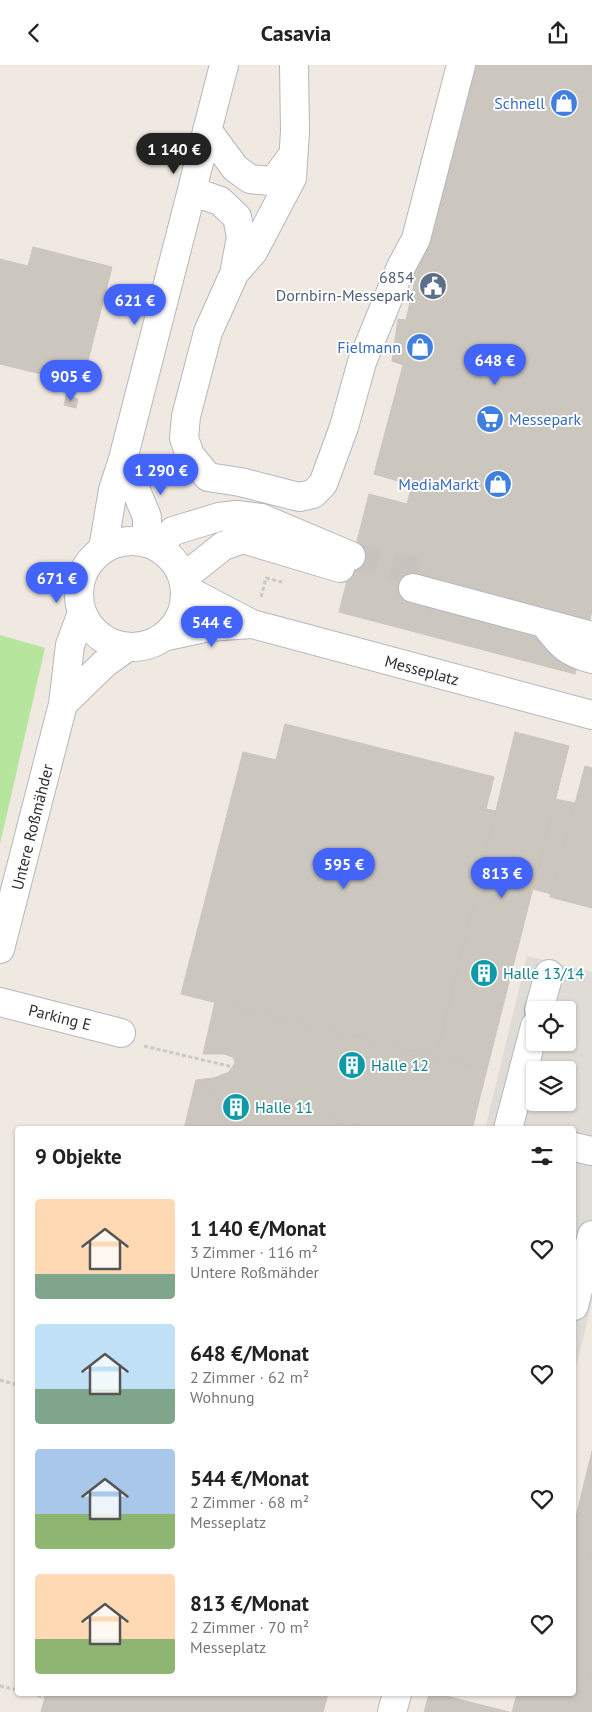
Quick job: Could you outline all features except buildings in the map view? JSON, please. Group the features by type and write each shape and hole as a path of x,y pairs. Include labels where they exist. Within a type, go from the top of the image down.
{"street":[{"path":"103,549 113,490 123,459 224,65"},
{"path":"234,274 253,252 292,178 294,65"},
{"path":"192,191 220,201 237,217 241,237 234,274 208,332 186,416 184,438 190,455 208,477 240,482 299,497 313,495 323,484 344,427 362,362 401,267 416,239 461,65"},
{"path":"207,130 235,168 250,179 270,181 278,175 293,155"},
{"path":"123,459 146,517 152,545"},
{"path":"205,521 208,477"},
{"path":"152,545 174,531 205,521 237,515 261,517 349,563 243,539 223,546 184,583"},
{"path":"132,541 152,545 169,555 184,583 185,602 182,614 167,635 154,643 140,647 112,644 99,637 89,626 82,613 78,588 83,573 91,559 103,549 116,543 132,541"},
{"path":"592,618 415,580 544,623 592,636"},
{"name":"Messeplatz","path":"184,583 252,623 592,715"},
{"name":"Untere Roßmähder","path":"0,949 63,704 70,645 82,613"},
{"name":"Messeplatz","path":"167,635 209,627 252,623"},
{"path":"544,623 562,647 575,655 592,659"},
{"path":"63,704 104,664 126,647"},
{"path":"542,1001 549,974"},
{"name":"Parking E","path":"0,1002 121,1033"},
{"path":"509,1126 528,1051"},
{"path":"576,1147 592,1151"},
{"path":"576,1298 592,1235"},
{"path":"392,1712 396,1696"}],"path":[{"path":"0,1380 15,1384"},
{"path":"0,1686 15,1689"},
{"path":"40,1696 45,1697"}],"green space":[{"path":"0,635 45,648 0,844"}],"shaded area":[{"path":"527,956 592,972 592,1301 576,1368 576,1126 486,1126"}],"tunnel":[{"path":"351,556 417,572"}],"place":[{"name":"Schnell","path":"564,103"},
{"name":"6854 Dornbirn-Messepark","path":"433,286"},
{"name":"Fielmann","path":"420,347"},
{"name":"Messepark","path":"490,419"},
{"name":"MediaMarkt","path":"498,484"},
{"name":"Halle 13/14","path":"484,973"},
{"name":"Halle 12","path":"352,1065"},
{"name":"Halle 11","path":"236,1107"}]}
